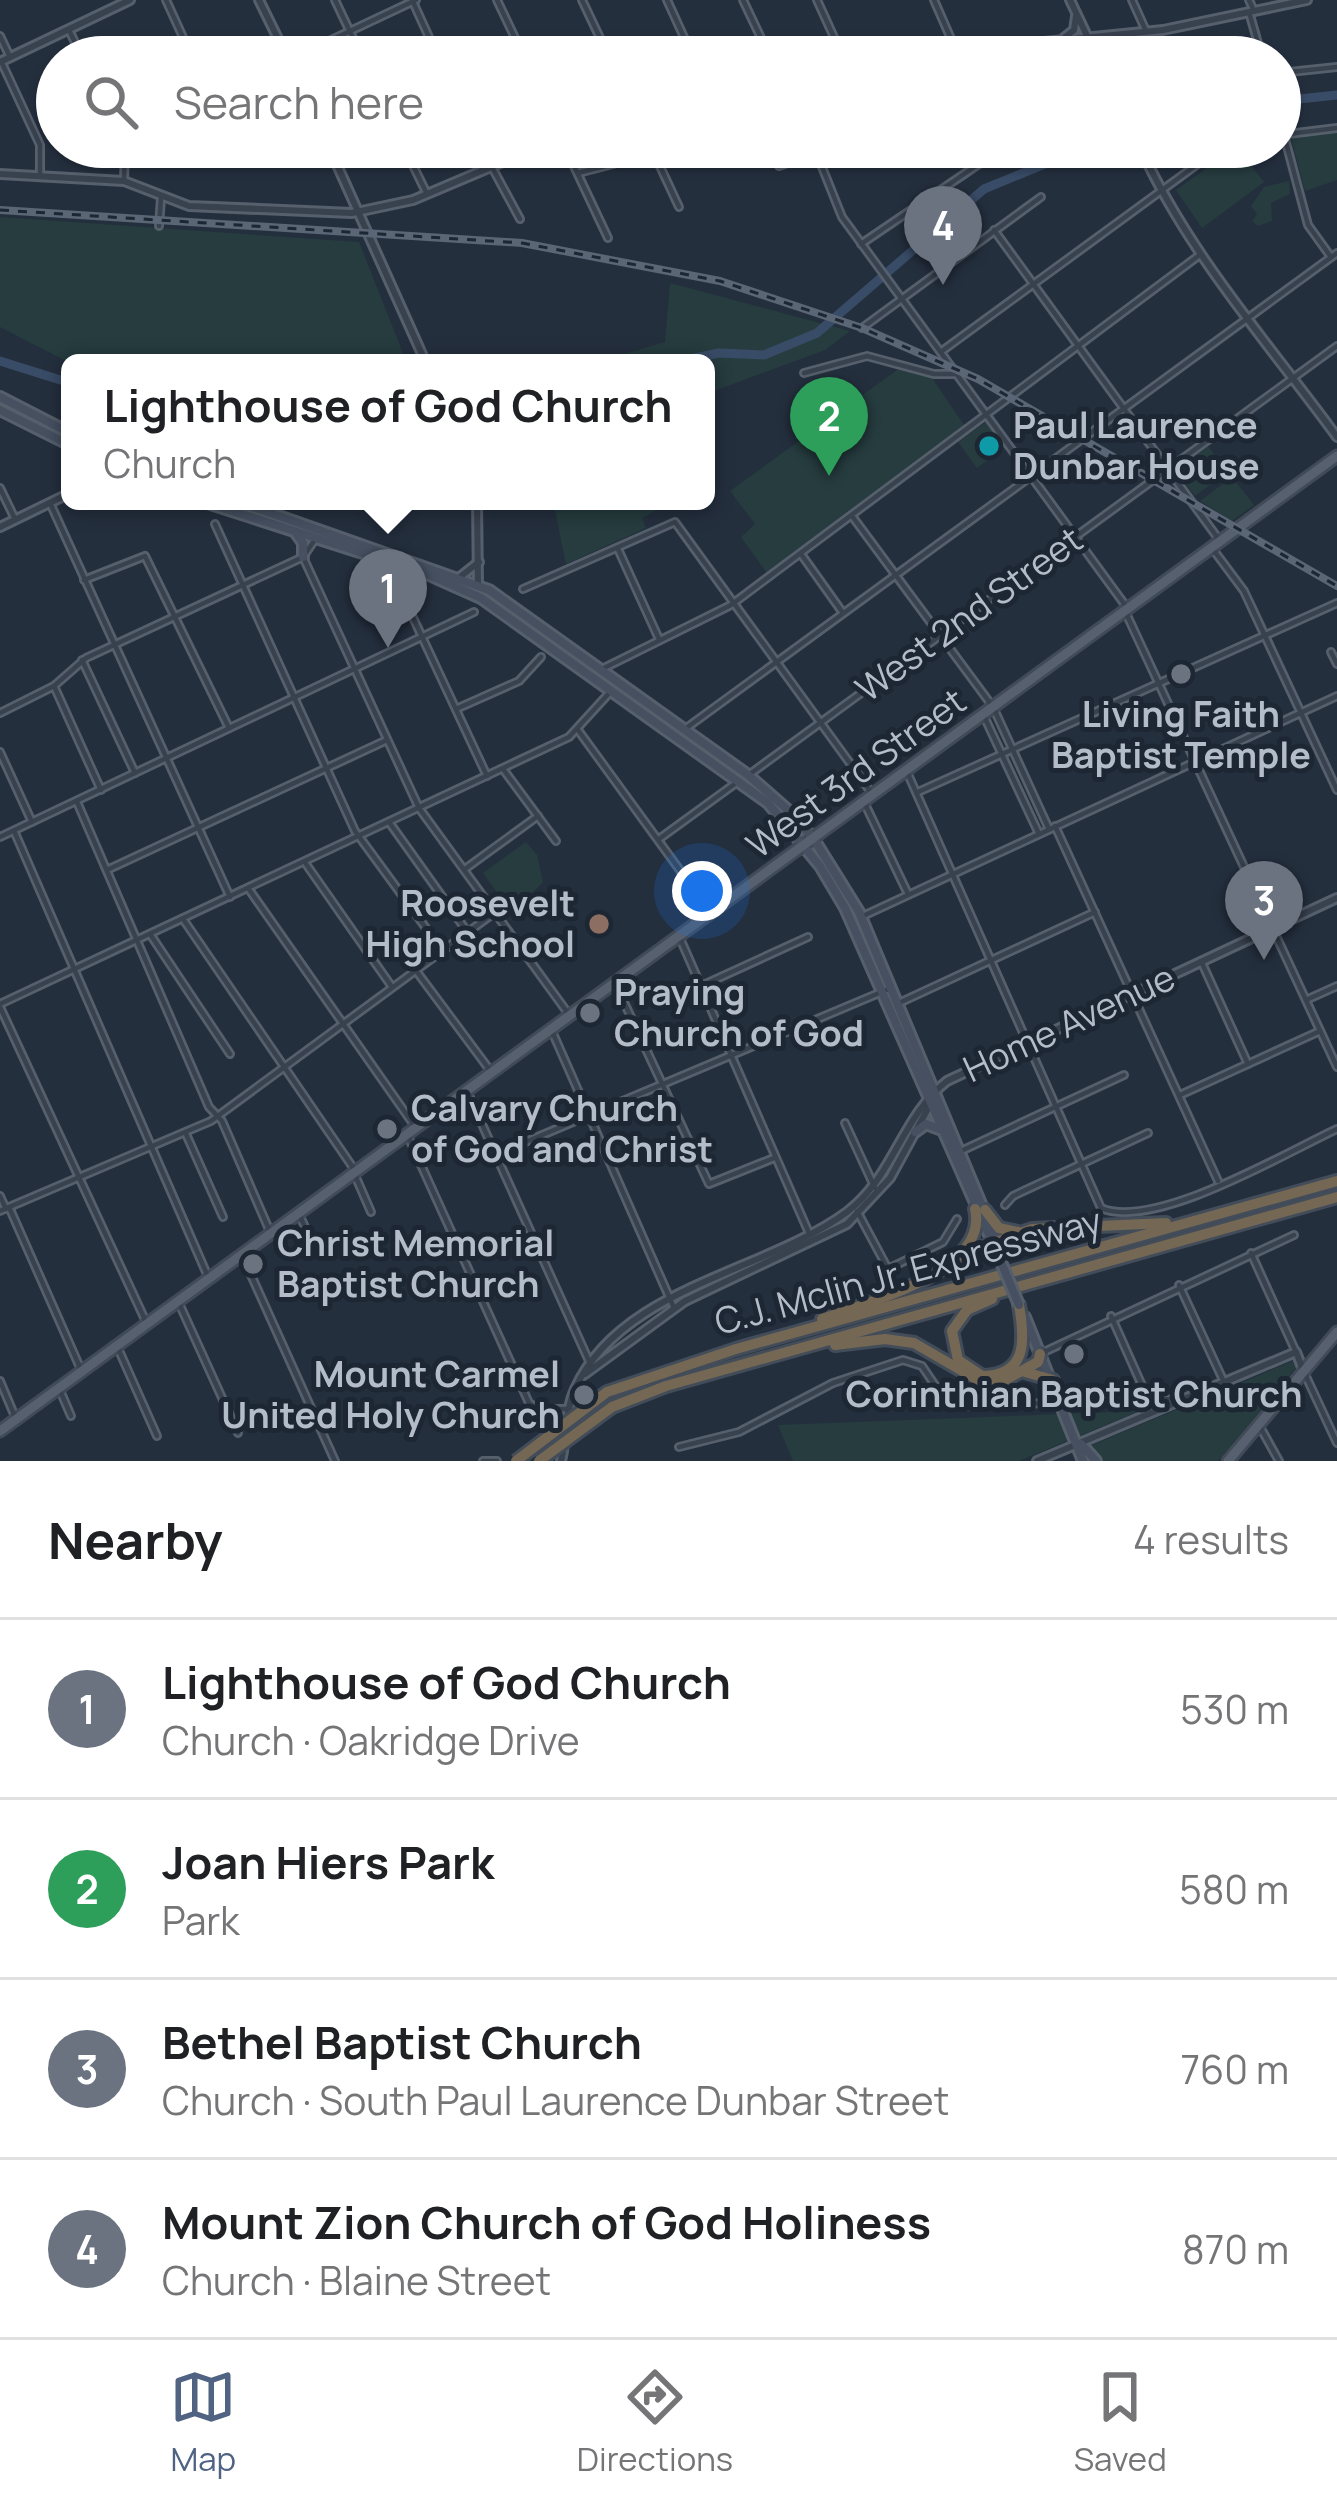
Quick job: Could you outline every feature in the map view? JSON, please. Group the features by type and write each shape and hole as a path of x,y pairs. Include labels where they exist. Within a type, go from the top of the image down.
{"highway":[{"name":"C.J. Mclin Jr. Expressway","path":"516,1461 607,1392 797,1331 1337,1181"},
{"name":"C.J. Mclin Jr. Expressway","path":"539,1461 612,1407 1337,1196"},
{"path":"980,1210 999,1228 1021,1232 1193,1221"},
{"path":"963,1255 978,1232 980,1210"},
{"path":"797,1331 902,1289 963,1255 995,1247 1021,1232"},
{"path":"1038,1281 972,1307 955,1325 953,1350 965,1368 982,1376 1036,1372 1052,1380"},
{"path":"1011,1373 1024,1346 1019,1305"},
{"path":"796,1350 896,1339 922,1345 977,1382 1011,1373 1040,1354"}],"main road":[{"path":"0,397 61,428"},
{"path":"0,410 61,440"},
{"name":"West 3rd Street","path":"0,1431 1337,456"},
{"path":"228,510 460,577 768,803 809,841 861,917 930,1099 958,1153 1083,1461"},
{"path":"258,510 388,562 477,590 602,669 748,776 798,821 897,1004 939,1129 980,1210"},
{"path":"295,532 303,543 303,557"},
{"path":"798,821 810,825 837,821"},
{"path":"915,1132 928,1124 939,1129"},
{"path":"1228,1461 1337,1332"},
{"path":"1079,1443 1096,1461"}],"street":[{"path":"54,36 130,0"},
{"path":"166,0 182,36"},
{"path":"260,0 280,36"},
{"path":"335,0 352,36"},
{"path":"339,36 413,0 429,36"},
{"path":"497,0 514,36"},
{"path":"582,0 599,36"},
{"path":"667,0 684,36"},
{"path":"743,0 760,36"},
{"path":"817,0 833,36"},
{"path":"934,0 950,36"},
{"path":"1070,0 1087,36"},
{"path":"1132,0 1146,31"},
{"path":"1249,0 1257,36"},
{"path":"1105,36 1307,0"},
{"path":"1066,36 1075,30 1076,12"},
{"path":"69,29 72,36"},
{"path":"0,36 10,57"},
{"path":"36,45 0,61 36,137"},
{"path":"1301,71 1337,67"},
{"path":"1301,133 1337,128"},
{"path":"40,168 40,176"},
{"path":"124,168 124,181"},
{"path":"339,168 422,354"},
{"path":"414,168 427,194"},
{"path":"0,174 124,181 189,206 359,213 427,194 481,168"},
{"path":"491,168 520,219"},
{"path":"576,168 608,238"},
{"path":"578,173 594,168"},
{"path":"662,168 680,207"},
{"path":"821,168 835,206 1127,610 1337,1067"},
{"path":"864,247 971,168"},
{"path":"1149,168 1201,254 1337,437"},
{"path":"942,351 1193,168"},
{"path":"685,729 1334,255 1308,225 1292,168"},
{"path":"862,328 900,295 1041,197"},
{"path":"159,226 161,198"},
{"path":"994,230 1169,469 1216,544 1244,591 1337,790"},
{"path":"602,669 733,603 1201,254"},
{"name":"West 2nd Street","path":"659,839 1337,346"},
{"path":"804,373 867,356 940,375 958,374"},
{"path":"0,488 15,520"},
{"path":"0,526 61,498"},
{"path":"50,503 230,896"},
{"path":"477,590 481,559 478,510"},
{"path":"852,516 940,635 1012,749 1095,912 1219,1183"},
{"path":"524,589 674,522 820,723 868,798 908,895"},
{"path":"215,524 360,836 442,950"},
{"path":"0,713 54,686 82,660 303,557 318,534"},
{"path":"618,549 659,639"},
{"path":"801,553 843,613"},
{"path":"84,580 144,554 230,730"},
{"path":"303,557 418,808 570,1016"},
{"path":"460,577 481,559"},
{"path":"388,562 487,776"},
{"path":"918,792 1337,603"},
{"path":"0,837 423,640 474,611"},
{"path":"1331,652 1337,664"},
{"path":"456,709 519,681 541,657"},
{"path":"82,660 136,773"},
{"path":"54,686 101,790"},
{"path":"147,1324 0,1005 503,769 578,730 612,690"},
{"path":"861,917 1337,696"},
{"path":"988,711 1039,834"},
{"path":"578,730 711,913"},
{"path":"107,870 387,740"},
{"path":"0,752 32,822"},
{"path":"503,769 556,841"},
{"path":"906,771 1101,1208 1154,1209 1337,1129"},
{"path":"77,801 271,1234"},
{"path":"464,870 538,816"},
{"path":"389,822 467,932"},
{"path":"14,830 209,1279"},
{"path":"304,862 392,987"},
{"path":"248,888 412,1131 529,1403 538,1409 569,1409"},
{"name":"Home Avenue","path":"876,1188 930,1099 1026,1042 1337,898"},
{"path":"897,1004 1095,912"},
{"path":"5,1209 217,1116 494,913"},
{"path":"183,919 355,1173 371,1212"},
{"path":"150,934 230,1054"},
{"path":"679,936 812,1241"},
{"path":"701,986 808,937"},
{"path":"1202,961 1248,1064"},
{"path":"416,970 492,1073"},
{"path":"615,982 710,1185 776,1157"},
{"path":"1306,1000 1337,986"},
{"path":"496,1154 886,991"},
{"path":"551,1029 674,1308"},
{"path":"1180,1095 1320,1031"},
{"path":"958,1153 1124,1075"},
{"path":"467,1091 590,1361"},
{"name":"Home Avenue","path":"582,1376 674,1308 812,1241 856,1210 915,1132 930,1099"},
{"path":"845,1123 876,1188"},
{"path":"185,1132 223,1217"},
{"path":"1005,1205 1013,1196 1148,1133"},
{"path":"0,1196 82,1372"},
{"path":"856,1210 888,1270 944,1242 957,1219"},
{"name":"Home Avenue","path":"561,1461 569,1409 590,1361 670,1299 856,1210"},
{"path":"299,1214 316,1251"},
{"path":"1040,1354 1111,1316 1294,1235"},
{"path":"1251,1253 1337,1443"},
{"path":"242,1255 334,1461"},
{"path":"1179,1285 1224,1382"},
{"path":"178,1301 238,1433"},
{"path":"1111,1316 1148,1399"},
{"path":"117,1346 157,1436"},
{"path":"1037,1461 1296,1352"},
{"path":"679,1447 740,1432 833,1383 903,1360 919,1363 949,1406 1061,1399 1182,1401"},
{"path":"0,1381 16,1420"},
{"path":"58,1388 71,1416"},
{"path":"1259,1425 1279,1461"},
{"path":"483,1461 497,1461"}],"green space":[{"path":"1337,132 1337,180 1305,191 1299,168 1301,137"},
{"path":"1207,168 1253,168 1264,182 1202,228 1176,190"},
{"path":"1289,181 1290,194 1271,203 1272,221 1258,226 1252,221 1257,214 1251,206 1264,187"},
{"path":"0,217 359,242 403,354 61,354 61,358 0,327"},
{"path":"670,283 850,331 825,350 715,391 715,354 624,354 665,342"},
{"path":"904,365 928,372 968,431 769,576 741,537 755,524 730,491"},
{"path":"986,422 1005,447 977,468 958,442"},
{"path":"1208,446 1227,472 1195,496 1176,471"},
{"path":"1232,477 1254,505 1232,521 1200,501"},
{"path":"555,510 657,510 642,518 646,528 566,564"},
{"path":"526,842 537,855 543,882 512,914 483,873"},
{"path":"1293,1361 1296,1368 1218,1461 1101,1461 1092,1445"},
{"path":"1139,1411 1019,1461 793,1461 778,1425"}],"waterway":[{"path":"1301,99 1337,95"},
{"path":"714,354 764,355 817,333 984,189 1035,168"},
{"path":"0,361 61,380"}],"railway":[{"path":"0,210 522,243 720,281 862,328 978,379 1337,586"}],"place":[{"name":"Mount Zion Church of God Holiness","path":"943,285"},
{"name":"Paul Laurence Dunbar House","path":"989,446"},
{"name":"Joan Hiers Park","path":"829,476"},
{"name":"Lighthouse of God Church","path":"388,648"},
{"name":"Living Faith Baptist Temple","path":"1181,674"},
{"name":"Roosevelt High School","path":"599,924"},
{"name":"Bethel Baptist Church","path":"1264,960"},
{"name":"Praying Church of God","path":"590,1013"},
{"name":"Calvary Church of God and Christ","path":"387,1129"},
{"name":"Christ Memorial Baptist Church","path":"253,1264"},
{"name":"Corinthian Baptist Church","path":"1074,1354"},
{"name":"Mount Carmel United Holy Church","path":"584,1395"}]}
